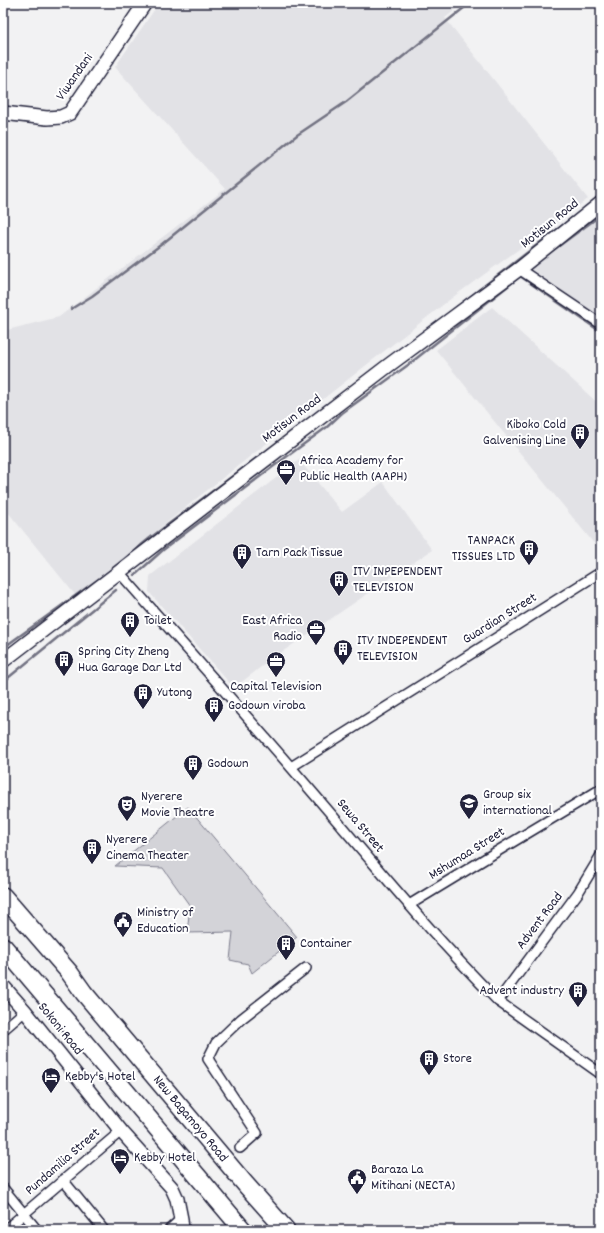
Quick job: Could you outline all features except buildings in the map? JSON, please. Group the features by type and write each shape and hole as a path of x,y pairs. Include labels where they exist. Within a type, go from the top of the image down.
{"highway":[{"name":"New Bagamoyo Road","path":"3,896 69,972 84,993 246,1185 286,1230"},
{"path":"3,946 243,1230"}],"street":[{"name":"Viwandani","path":"3,113 47,118 61,117 70,113 145,3"},
{"name":"Motisun Road","path":"4,659 519,269 601,204"},
{"path":"519,269 601,324"},
{"name":"Sewa Street","path":"119,572 291,767 409,905 498,1001 601,1074"},
{"name":"Guardian Street","path":"291,767 601,572"},
{"name":"Mshumaa Street","path":"409,905 601,789"},
{"name":"Advent Road","path":"498,1001 578,893 601,855"},
{"path":"240,1148 257,1133 208,1059 216,1043 241,1019 306,968"},
{"name":"Sokoni Road","path":"3,986 25,1011 121,1131 172,1188 177,1199 182,1224"},
{"path":"3,1030 25,1011"},
{"name":"Pundamilia Street","path":"6,1230 121,1131"},
{"path":"63,1180 104,1230"},
{"path":"3,1188 37,1230"},
{"path":"169,1230 182,1224"}],"shaded area":[{"path":"159,3 464,3 445,18 588,199 453,297 201,495 76,596 3,506 3,331 59,317 225,189 115,67"},
{"path":"601,213 601,318 530,268"},
{"path":"492,307 601,406 601,552 436,350"},
{"path":"299,460 342,512 383,482 432,550 270,660 234,688 149,592 150,576"},
{"path":"188,807 297,937 252,973 248,964 230,960 233,932 187,933 190,906 163,868 115,866"}],"waterway":[{"path":"71,309 92,296 162,244 297,135 346,102 470,3"},
{"path":"541,259 601,215"},
{"path":"454,309 572,218"},
{"path":"135,575 163,550 327,427 342,413 408,365 523,274"},
{"path":"520,276 601,332"},
{"path":"7,645 107,573 150,538 262,454"},
{"path":"3,682 116,590"}],"place":[{"name":"Kiboko Cold Galvenising Line","path":"580,450"},
{"name":"Africa Academy for Public Health (AAPH)","path":"286,486"},
{"name":"TANPACK TISSUES LTD","path":"529,566"},
{"name":"Tarn Pack Tissue","path":"242,570"},
{"name":"ITV INPEPENDENT TELEVISION","path":"339,597"},
{"name":"Toilet","path":"130,638"},
{"name":"East Africa Radio","path":"316,646"},
{"name":"ITV INDEPENDENT TELEVISION","path":"343,666"},
{"name":"Spring City Zheng Hua Garage Dar Ltd","path":"64,677"},
{"name":"Capital Television","path":"276,678"},
{"name":"Yutong","path":"143,710"},
{"name":"Godown viroba","path":"214,723"},
{"name":"Godown","path":"193,781"},
{"name":"Group six international","path":"469,820"},
{"name":"Nyerere Movie Theatre","path":"127,822"},
{"name":"Nyerere Cinema Theater","path":"92,865"},
{"name":"Ministry of Education","path":"123,938"},
{"name":"Container","path":"286,961"},
{"name":"Advent industry","path":"578,1008"},
{"name":"Store","path":"429,1076"},
{"name":"Kebby's Hotel","path":"51,1094"},
{"name":"Kebby Hotel","path":"120,1175"},
{"name":"Baraza La Mitihani (NECTA)","path":"357,1195"}]}
